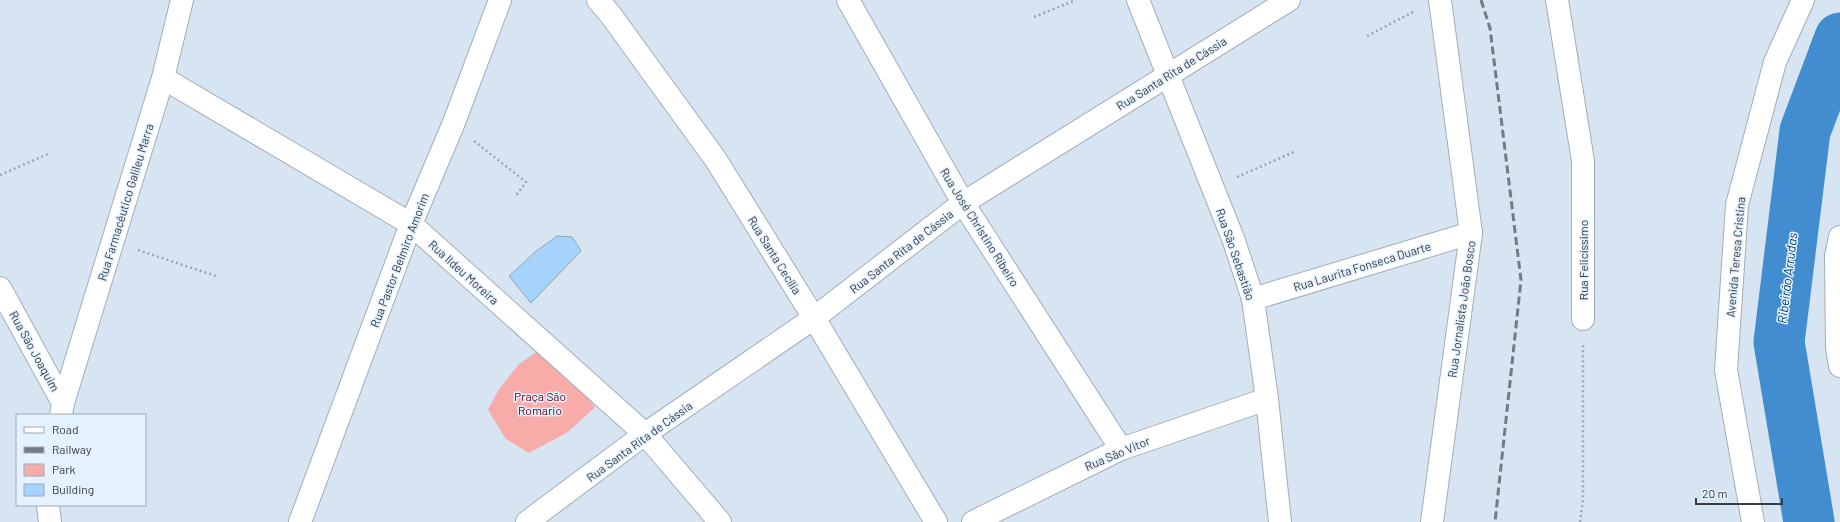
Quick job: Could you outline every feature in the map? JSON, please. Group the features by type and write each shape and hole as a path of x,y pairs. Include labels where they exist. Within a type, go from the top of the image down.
{"street":[{"name":"Rua Farmacêutico Galileu Marra","path":"62,409 163,78 182,0"},
{"name":"Rua Pastor Belmiro Amorim","path":"300,522 411,224 453,125 500,0"},
{"name":"Rua Santa Cecília","path":"598,0 610,14 716,160 814,318 936,522"},
{"name":"Rua José Christino Ribeiro","path":"848,0 964,203 1121,449"},
{"name":"Rua São Sebastião","path":"1138,0 1234,241 1252,299 1267,399 1280,522"},
{"name":"Rua Santa Rita de Cássia","path":"527,522 645,434 814,318 964,203 1168,74 1289,0"},
{"name":"Rua Jornalista João Bosco","path":"1432,522 1471,234 1440,0"},
{"name":"Rua Felicíssimo","path":"1557,0 1582,161 1583,319"},
{"name":"Avenida Teresa Cristina","path":"1753,522 1726,370 1737,205 1775,62 1802,0"},
{"name":"Rua Ildeu Moreira","path":"163,78 411,224 645,434 720,522"},
{"name":"Rua Laurita Fonseca Duarte","path":"1252,299 1471,234"},
{"path":"1839,354 1836,256 1840,237"},
{"name":"Rua São Joaquim","path":"0,288 62,409"},
{"name":"Rua São Vitor","path":"973,522 1121,449 1267,399"},
{"path":"48,506 50,522"}],"path":[{"path":"1034,17 1076,0"},
{"path":"1367,36 1416,11"},
{"path":"453,125 526,182 515,197"},
{"path":"1213,188 1296,151"},
{"path":"0,175 48,154"},
{"path":"112,242 216,276"},
{"path":"1580,522 1583,500 1583,319"}],"green space":[{"name":"Praça São Romario","path":"541,349 569,376 595,407 568,432 529,453 506,439 488,410 499,389 519,364"}],"building":[{"path":"557,236 572,237 581,251 531,303 509,276 535,252"}],"waterway":[{"name":"Ribeirão Arrudas","path":"1809,522 1779,342 1805,131 1840,38"}],"railway":[{"path":"1481,0 1490,28 1521,280 1495,522"}]}
